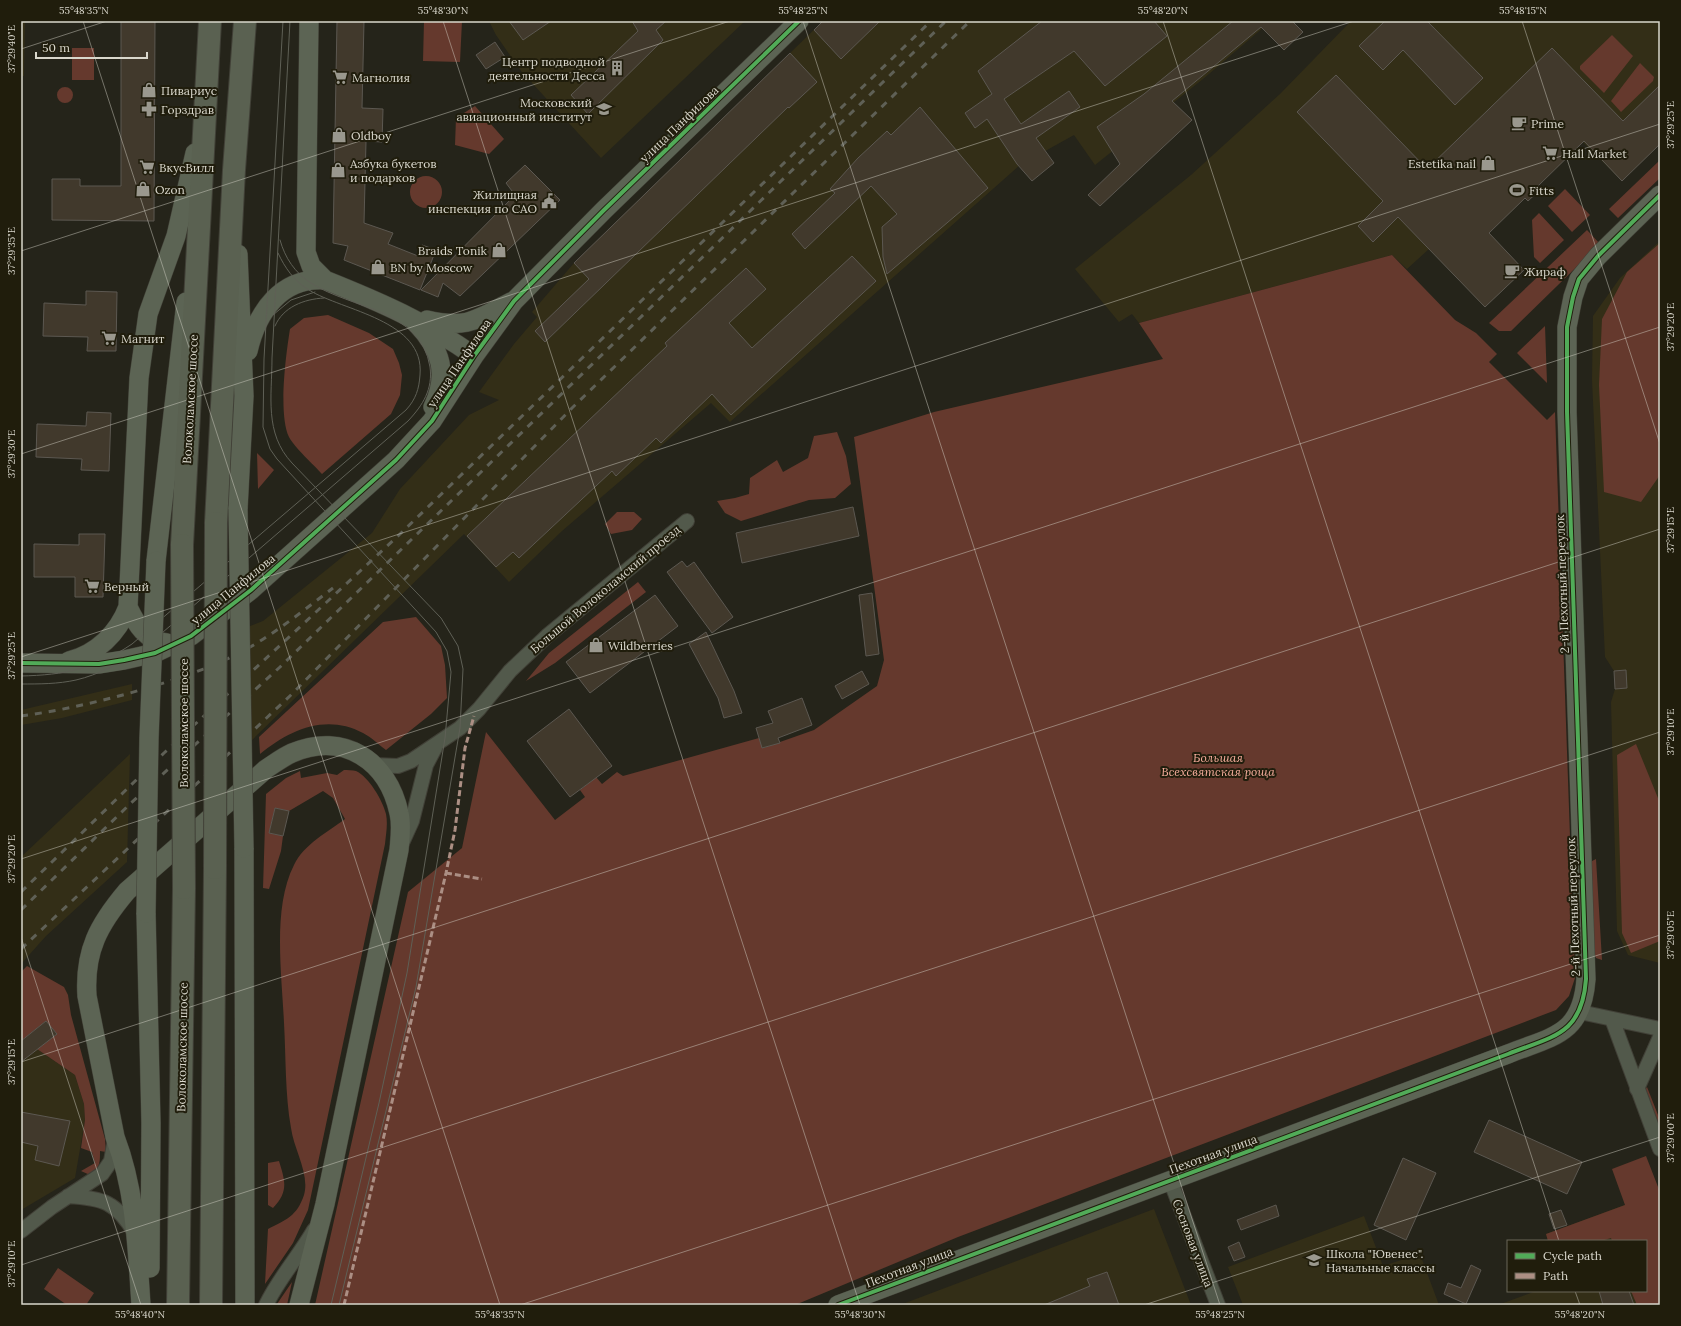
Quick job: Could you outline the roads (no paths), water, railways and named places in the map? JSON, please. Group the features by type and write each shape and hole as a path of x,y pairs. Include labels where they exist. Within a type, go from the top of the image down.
{"main road":[{"name":"Волоколамское шоссе","path":"178,1305 184,888 182,545 186,444 208,89 210,21"},
{"path":"211,1305 215,868 216,523 234,170 245,21"}],"street":[{"path":"309,21 306,252 311,266 325,280 410,316 442,333 474,356"},
{"name":"улица Панфилова","path":"21,663 99,664 155,653 186,639 251,590 396,460 432,421 446,402 474,356 514,301 610,204 799,21"},
{"path":"58,664 74,660 100,646 118,628 128,607 139,378 142,346 148,314 176,236 190,180 208,89"},
{"path":"234,170 244,396"},
{"name":"2-й Пехотный переулок","path":"1581,1008 1586,979 1567,412 1567,327 1572,297 1579,279 1598,256 1660,195"},
{"path":"149,1305 151,1124 146,913 149,738 156,562 189,276 200,224"},
{"path":"245,1305 244,848 238,509 247,355 253,331 266,308 280,294 299,283 314,280 325,280"},
{"path":"410,316 457,325 477,319 514,301"},
{"path":"410,316 422,328 437,350 442,375 438,396 422,431"},
{"name":"Большой Волоколамский проезд","path":"374,765 398,766 411,761 436,746 474,716 510,671 547,636 687,521"},
{"path":"128,607 146,634 164,643 186,639"},
{"path":"141,1305 137,1236 132,1198 123,1158 115,1137 89,1012 86,979 90,952 97,933 108,913 127,891 260,774 292,753 314,747 332,746 351,749 374,765 385,778 395,800 401,830 399,850 325,1204 299,1305"},
{"path":"399,850 412,821 426,765 436,746"},
{"path":"1581,1008 1612,1019 1660,1029"},
{"name":"Пехотная улица","path":"838,1305 1366,1108 1559,1034 1574,1022 1581,1008"},
{"path":"1612,1019 1660,1149"},
{"path":"1637,1089 1660,1037"},
{"path":"21,1231 68,1196 102,1174 107,1168 113,1153 115,1137"},
{"name":"Сосновая улица","path":"1170,1180 1218,1305"},
{"path":"68,1196 96,1200 112,1206 121,1212 137,1236"},
{"path":"266,1305 285,1272 306,1244 325,1204"}],"tram line":[{"path":"283,21 264,359 263,427 270,449 277,459 436,632 447,651 451,672 445,738 407,973 379,1103 331,1305"},
{"path":"290,21 272,358 271,400 273,427 283,451 292,463 441,618 458,646 463,669 460,728 416,987 339,1305"},
{"path":"21,684 56,683 84,678 110,668 141,651 408,421 422,403 426,396 430,382 430,367 424,348 413,333 399,322 382,313 327,292 305,279 291,264 280,240"},
{"path":"21,676 52,674 79,669 92,665 118,653 132,644 406,410 415,398 420,375 418,356 410,341 396,329 379,320 309,290 290,274 278,253"},
{"path":"273,315 291,300 315,292"},
{"path":"275,326 283,314 295,305 309,300 324,298"}],"railway":[{"path":"21,892 164,753 399,535 931,21"},
{"path":"21,910 130,804 280,667 946,21"},
{"path":"21,949 292,694 572,408 970,21"},
{"path":"21,716 116,697 163,683 211,666 242,652 267,637 333,588"}],"place":[{"name":"Центр подводной деятельности Десса","path":"617,68"},
{"name":"Магнолия","path":"340,77"},
{"name":"Пивариус","path":"149,90"},
{"name":"Горздрав","path":"149,109"},
{"name":"Московский авиационный институт","path":"604,109"},
{"name":"Prime","path":"1519,123"},
{"name":"Oldboy","path":"339,135"},
{"name":"Hall Market","path":"1550,153"},
{"name":"Estetika nail","path":"1488,163"},
{"name":"ВкусВилл","path":"147,167"},
{"name":"Азбука букетов и подарков","path":"338,170"},
{"name":"Ozon","path":"143,189"},
{"name":"Fitts","path":"1517,190"},
{"name":"Жилищная инспекция по САО","path":"549,201"},
{"name":"Braids Tonik","path":"499,250"},
{"name":"BN by Moscow","path":"378,267"},
{"name":"Жираф","path":"1512,271"},
{"name":"Магнит","path":"109,338"},
{"name":"Верный","path":"92,586"},
{"name":"Wildberries","path":"596,645"},
{"name":"Школа \"Ювенес\". Начальные классы","path":"1314,1260"}],"park label":[{"name":"Большая Всехсвятская роща","path":"1218,764"}]}
